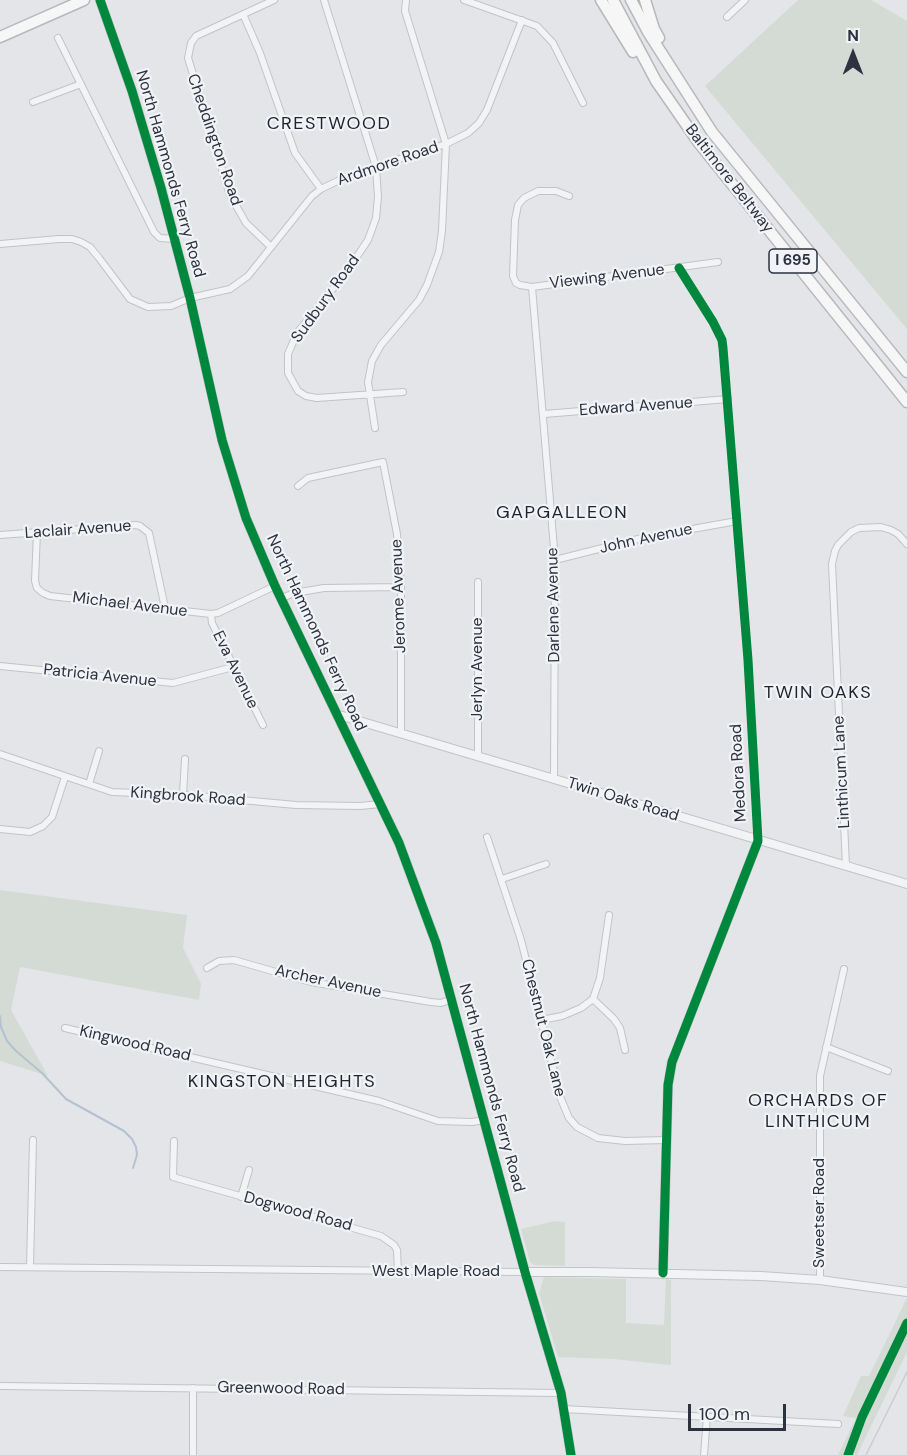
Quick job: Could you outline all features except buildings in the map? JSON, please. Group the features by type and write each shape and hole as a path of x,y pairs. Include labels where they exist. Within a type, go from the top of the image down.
{"highway":[{"path":"0,37 84,0"},
{"path":"601,0 625,41 681,118"},
{"name":"Baltimore Beltway","path":"613,0 656,81 681,118 731,184 907,402"},
{"name":"Baltimore Beltway","path":"632,0 648,32 712,132 907,372"},
{"path":"645,0 654,28 686,81 686,91"}],"street":[{"name":"Cheddington Road","path":"271,247 246,223 230,195 189,65 191,42 196,36 274,0"},
{"name":"Sudbury Road","path":"324,0 376,167 378,197 376,218 368,240 348,270 297,333 288,354 288,373 292,384 298,391 316,398 403,392"},
{"path":"375,428 368,394 369,373 376,353 419,300 435,269 442,231 446,144 405,12 406,0"},
{"path":"464,0 537,26 553,43 583,103"},
{"path":"727,16 745,0"},
{"name":"North Hammonds Ferry Road","path":"100,1 132,91 175,239 208,385 233,481 275,586 339,715 412,874 436,943 525,1272 561,1393 571,1455"},
{"path":"243,14 260,53 295,153 321,189"},
{"name":"Ardmore Road","path":"0,244 72,239 90,247 130,299 138,304 158,308 230,289 242,281 312,196 321,189 350,175 446,144 468,133 482,117 522,20"},
{"path":"58,38 154,232 160,238 175,239"},
{"path":"33,102 81,84"},
{"path":"532,287 516,283 513,276 515,220 518,205 524,198 538,191 556,190 569,195"},
{"name":"Viewing Avenue","path":"532,287 718,262"},
{"name":"Medora Road","path":"663,1273 668,1086 674,1054 758,841 748,660 722,340 714,322 679,268"},
{"name":"Darlene Avenue","path":"532,287 555,560 554,779"},
{"name":"Edward Avenue","path":"544,414 728,399"},
{"name":"Jerome Avenue","path":"297,486 308,478 383,462 395,519 400,587 401,733"},
{"name":"John Avenue","path":"555,560 642,538 737,521"},
{"name":"Laclair Avenue","path":"0,535 140,526 149,533 165,608"},
{"name":"Linthicum Lane","path":"846,866 832,564 838,545 851,532 859,528 881,527 891,530 907,544"},
{"name":"Michael Avenue","path":"37,532 35,581 37,588 50,596 211,614 218,613 275,586"},
{"name":"Jerlyn Avenue","path":"478,582 478,756"},
{"path":"282,598 294,593 324,588 400,587"},
{"name":"Eva Avenue","path":"211,614 212,622 233,667 263,725"},
{"name":"Patricia Avenue","path":"0,666 173,683 233,667"},
{"name":"Twin Oaks Road","path":"339,715 907,884"},
{"path":"89,784 99,751"},
{"name":"Kingbrook Road","path":"0,754 112,792 183,795 296,805 381,804"},
{"path":"183,795 185,759"},
{"path":"0,829 30,832 44,826 52,817 65,777"},
{"name":"Chestnut Oak Lane","path":"487,837 521,940 561,1099 568,1118 577,1127 598,1138 666,1140"},
{"path":"502,879 546,864"},
{"path":"541,1020 562,1016 581,1008 593,999 600,978 609,915"},
{"name":"Archer Avenue","path":"207,968 219,961 234,960 311,982 431,1002 441,1003 452,999"},
{"name":"Sweetser Road","path":"820,1281 820,1076 844,969"},
{"path":"593,999 620,1028 625,1050"},
{"name":"Kingwood Road","path":"65,1028 379,1101 438,1121 485,1120"},
{"path":"826,1047 888,1071"},
{"path":"30,1268 33,1140"},
{"name":"Dogwood Road","path":"174,1141 173,1178 367,1231 389,1240 397,1250 398,1272"},
{"path":"241,1197 249,1170"},
{"name":"West Maple Road","path":"0,1267 663,1273 761,1276 907,1292"},
{"name":"Greenwood Road","path":"0,1386 561,1393"},
{"path":"192,1455 193,1388"},
{"path":"564,1409 838,1424"},
{"path":"705,1455 707,1416"}],"shaded area":[{"path":"798,0 871,0 907,21 907,329 705,86"},
{"path":"0,890 187,915 183,948 201,984 199,1000 20,967 11,1010 48,1076 0,1061"},
{"path":"555,1221 565,1222 565,1266 534,1265 530,1262 521,1229"},
{"path":"544,1277 626,1279 626,1323 664,1325 666,1279 671,1280 671,1365 613,1359 558,1357 539,1293"},
{"path":"907,1298 907,1352 857,1455 838,1455 856,1418 843,1416 861,1376 869,1376"}],"waterway":[{"path":"0,1016 1,1027 7,1041 66,1099 124,1131 132,1139 137,1155 133,1168"}],"tram line":[{"path":"866,1455 907,1372"}],"cycle path":[{"path":"100,0 132,91 161,188 190,298 222,440 246,518 275,586 399,843 436,943 525,1272 561,1393 571,1455"},
{"path":"663,1273 668,1085 672,1062 758,841 748,660 722,340 679,268"},
{"path":"848,1455 862,1417 907,1323"}],"district":[{"name":"CRESTWOOD","path":"329,124"},
{"name":"GAPGALLEON","path":"562,513"},
{"name":"TWIN OAKS","path":"818,693"},
{"name":"KINGSTON HEIGHTS","path":"282,1082"},
{"name":"ORCHARDS OF LINTHICUM","path":"818,1111"}]}
